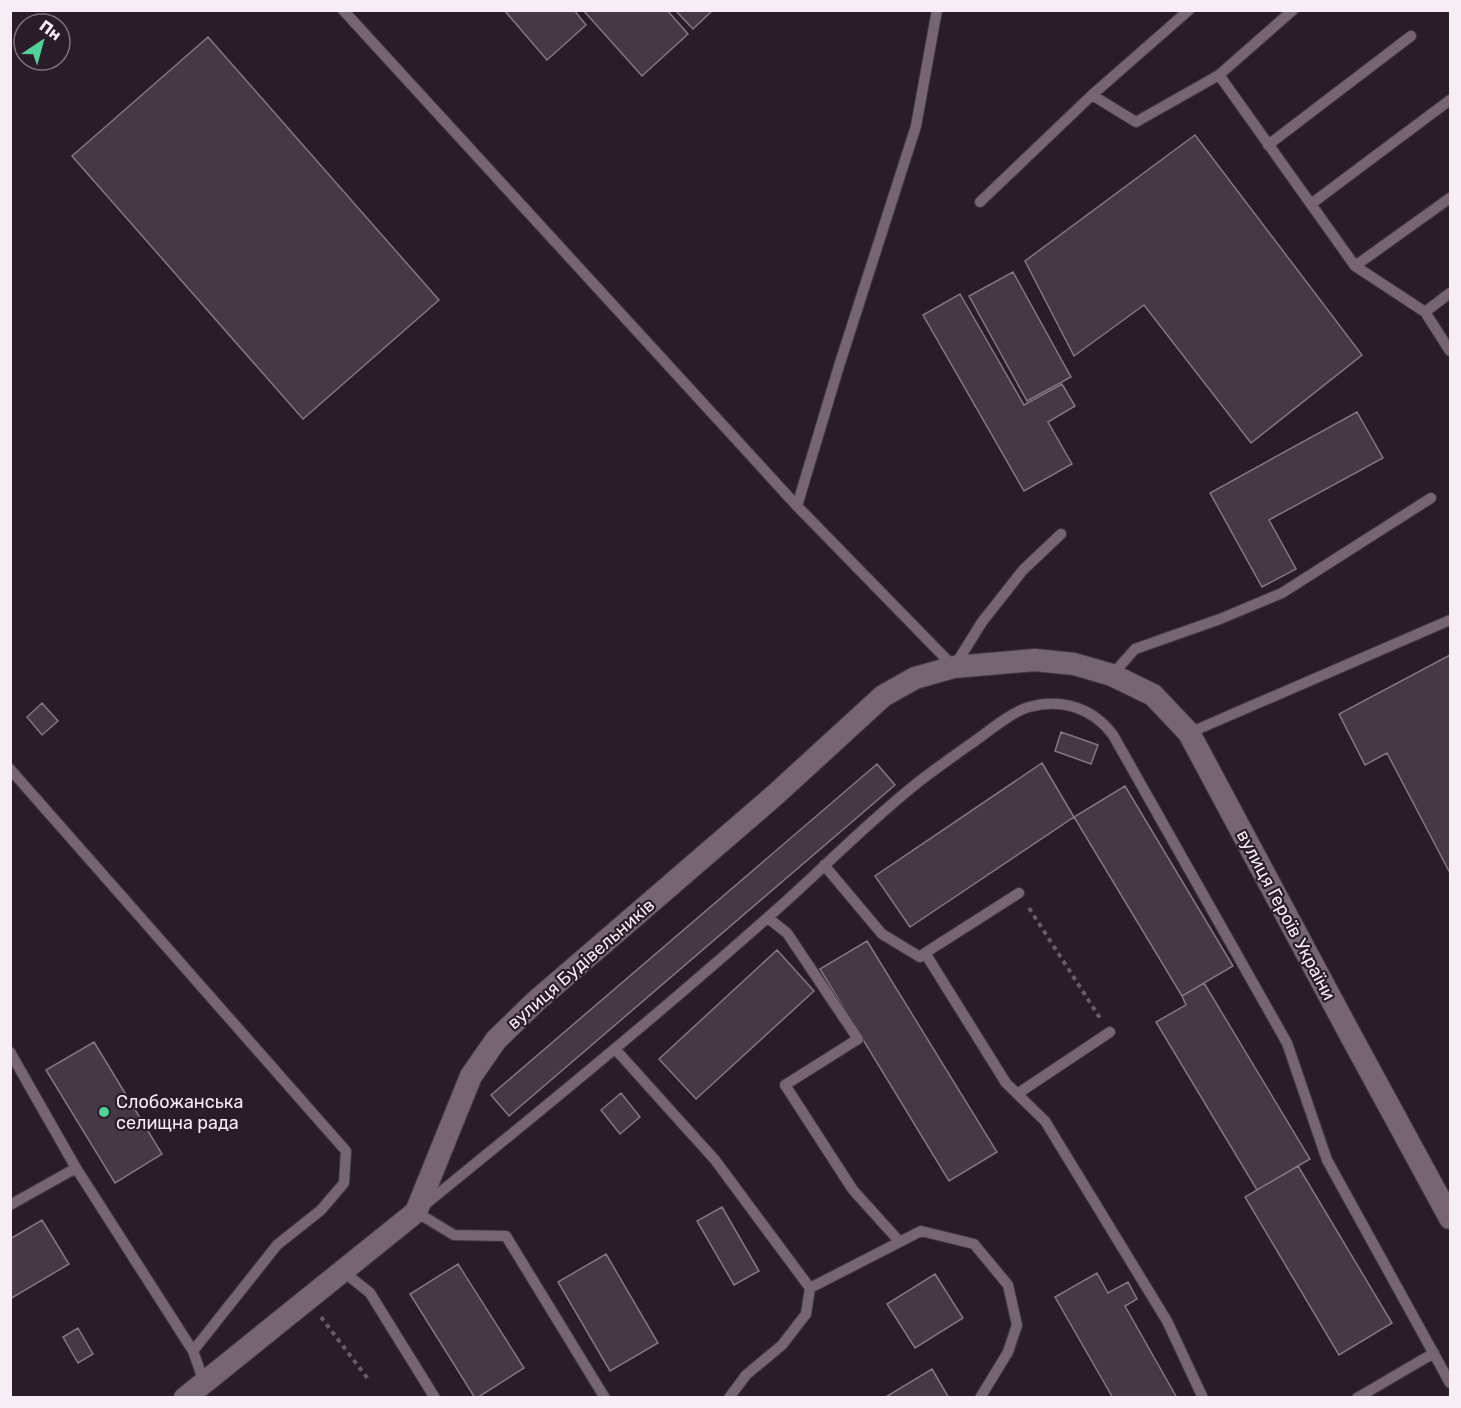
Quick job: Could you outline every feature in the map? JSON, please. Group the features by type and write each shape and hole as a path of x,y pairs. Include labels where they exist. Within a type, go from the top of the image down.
{"street":[{"name":"вулиця Будівельників","path":"185,1398 416,1212 471,1076 496,1040 535,1002 774,795 883,696 915,678 954,667 1035,660 1074,664"},
{"name":"вулиця Героїв України","path":"1074,664 1112,675 1153,695 1189,733 1450,1218"}],"lane":[{"path":"343,10 797,506 954,667 982,622 1023,570 1061,534"},
{"path":"797,506 916,126 937,10"},
{"path":"980,202 1092,96 1189,10"},
{"path":"1092,96 1136,122 1219,75 1293,10"},
{"path":"1268,145 1411,36"},
{"path":"1219,75 1355,266 1425,312 1450,351"},
{"path":"1311,204 1450,100"},
{"path":"1355,266 1450,198"},
{"path":"1425,312 1450,293"},
{"path":"1112,675 1135,649 1220,619 1281,593 1431,498"},
{"path":"1189,733 1450,620"},
{"path":"605,1398 506,1236 454,1235 416,1212 616,1050 768,918 824,865 920,781 996,725 1027,707 1051,704 1076,706 1105,724 1113,735 1287,1043 1327,1160 1450,1383"},
{"path":"10,769 346,1151 344,1183 321,1210 278,1245 194,1352"},
{"path":"824,865 882,934 920,957 1019,892"},
{"path":"768,918 787,933 858,1039 785,1085 853,1190 899,1241"},
{"path":"925,953 1006,1083 1045,1121 1167,1320 1203,1398"},
{"path":"1017,1094 1110,1032"},
{"path":"616,1050 715,1160 810,1288 806,1314 783,1345 746,1375 729,1398"},
{"path":"10,1052 76,1168 194,1352 204,1382"},
{"path":"10,1205 76,1168"},
{"path":"810,1288 921,1231 974,1244 1008,1285 1017,1324 1008,1352 980,1398"},
{"path":"344,1272 370,1293 435,1398"},
{"path":"1357,1398 1434,1353"}],"path":[{"path":"1019,892 1110,1032"},
{"path":"308,1300 368,1379"}],"building":[{"path":"504,10 574,10 586,25 547,60"},
{"path":"583,10 667,10 688,34 642,76"},
{"path":"675,10 713,10 693,29"},
{"path":"208,37 439,300 303,419 72,156"},
{"path":"1195,135 1362,355 1251,443 1144,305 1074,356 1025,261"},
{"path":"1013,272 1071,377 1027,401 969,296"},
{"path":"960,294 1024,405 1062,384 1075,406 1048,422 1072,464 1024,491 923,315"},
{"path":"1357,412 1383,458 1269,520 1296,569 1262,587 1210,493"},
{"path":"1450,655 1450,873 1387,753 1365,765 1339,714"},
{"path":"42,703 58,721 42,735 27,717"},
{"path":"1061,732 1098,745 1091,764 1055,751"},
{"path":"1042,763 1074,817 910,927 875,876"},
{"path":"877,764 895,785 509,1116 491,1095"},
{"path":"1125,786 1233,966 1182,996 1074,817"},
{"path":"867,941 997,1152 949,1181 820,969"},
{"path":"777,950 814,991 696,1099 659,1059"},
{"path":"1204,983 1310,1159 1257,1190 1156,1022 1186,1005 1182,996"},
{"name":"Слобожанська селищна рада","path":"94,1042 162,1154 115,1183 46,1070"},
{"path":"621,1093 640,1117 620,1134 601,1110"},
{"path":"1298,1166 1392,1323 1339,1355 1245,1197"},
{"path":"722,1207 759,1271 734,1285 697,1221"},
{"path":"42,1220 69,1264 10,1299 10,1239"},
{"path":"606,1254 658,1343 610,1371 558,1282"},
{"path":"458,1264 524,1368 477,1398 410,1294"},
{"path":"1097,1273 1108,1293 1128,1282 1137,1299 1125,1306 1177,1398 1113,1398 1055,1297"},
{"path":"935,1274 963,1318 915,1348 887,1304"},
{"path":"78,1328 93,1354 78,1363 63,1337"},
{"path":"932,1369 949,1398 884,1398"}],"place":[{"name":"Слобожанська селищна рада","path":"104,1112"}]}
